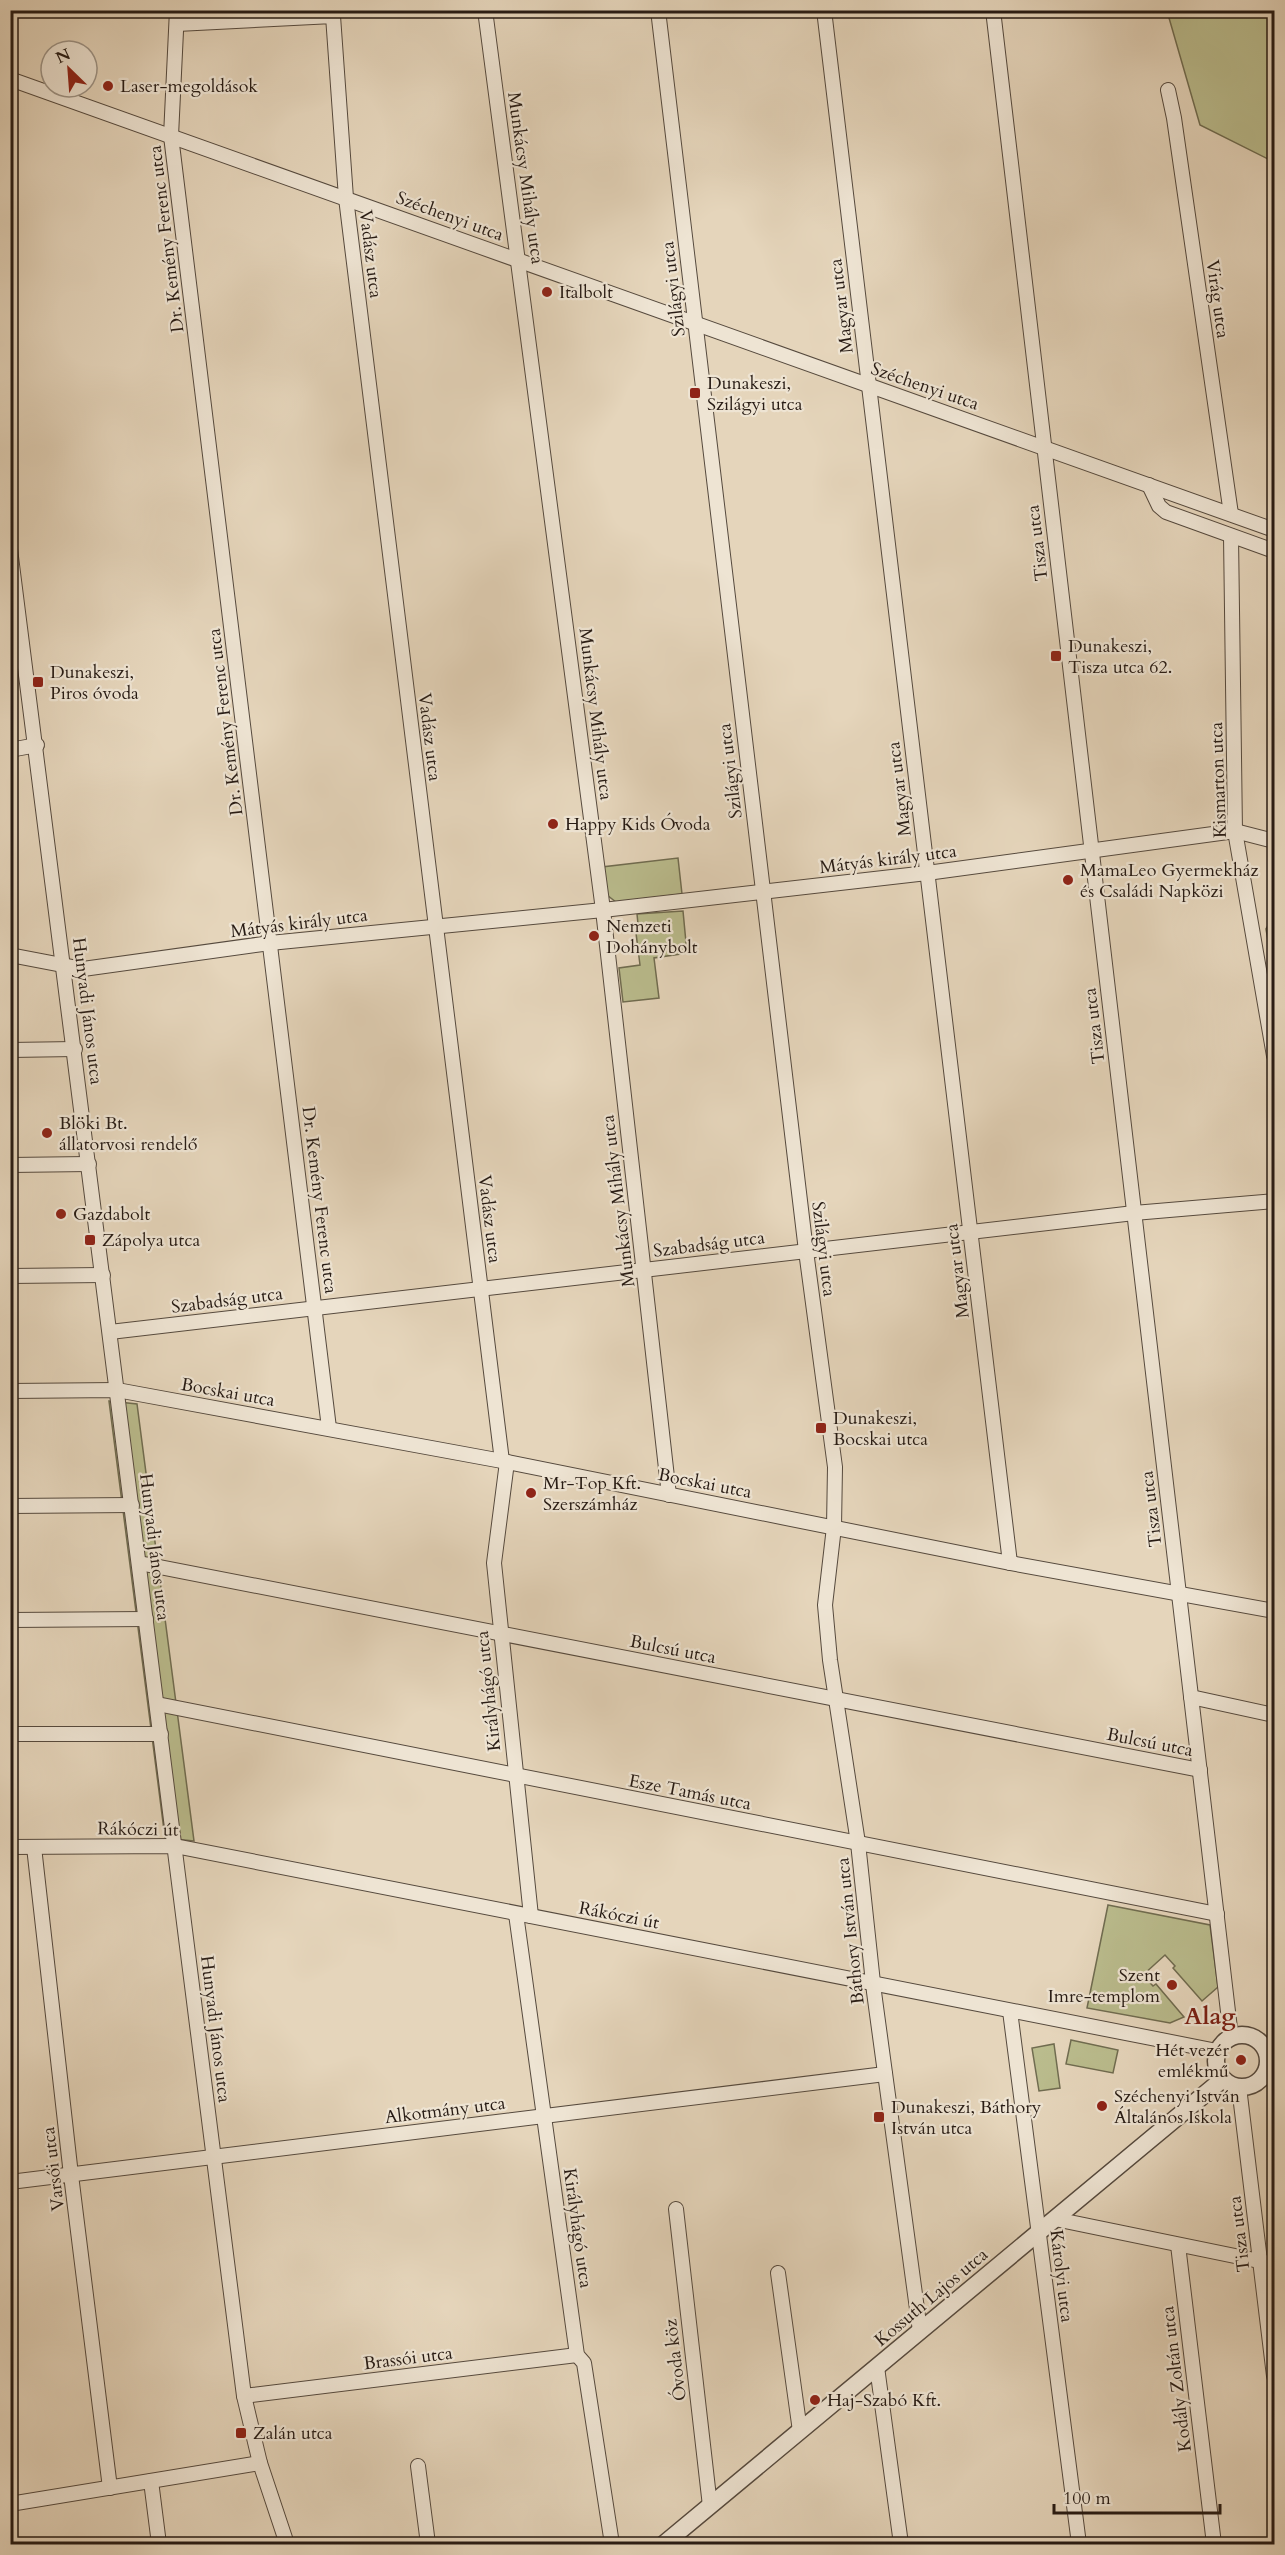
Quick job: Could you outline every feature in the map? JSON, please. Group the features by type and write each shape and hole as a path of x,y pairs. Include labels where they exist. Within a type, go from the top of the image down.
{"street":[{"name":"Munkácsy Mihály utca","path":"485,10 603,910 669,1495"},
{"name":"Szilágyi utca","path":"658,10 806,1251 835,1467 834,1527"},
{"name":"Magyar utca","path":"824,10 1010,1563"},
{"name":"Tisza utca","path":"993,10 1231,2037"},
{"name":"Vadász utca","path":"177,17 333,16 346,198 481,1289 505,1462"},
{"name":"Dr. Kemény Ferenc utca","path":"177,17 171,136 329,1428"},
{"name":"Széchenyi utca","path":"10,79 1275,530"},
{"name":"Virág utca","path":"1168,90 1174,118 1231,514"},
{"path":"1149,485 1159,506 1166,512 1275,551"},
{"name":"Kismarton utca","path":"1231,536 1235,831 1275,1056"},
{"name":"Hunyadi János utca","path":"10,549 37,745 244,2396 260,2463 287,2544"},
{"path":"10,750 37,745"},
{"name":"Mátyás király utca","path":"10,955 83,969 93,968 270,943 603,910 927,873 1235,831"},
{"path":"1235,831 1275,841"},
{"path":"10,1050 75,1049"},
{"path":"10,1165 89,1164"},
{"name":"Szabadság utca","path":"110,1332 1134,1213 1275,1201"},
{"path":"10,1276 103,1275"},
{"name":"Bocskai utca","path":"10,1391 117,1390 505,1462 1010,1563 1275,1611"},
{"name":"Királyhágó utca","path":"505,1462 494,1563 531,1916"},
{"path":"10,1506 132,1505"},
{"name":"Báthory István utca","path":"834,1527 825,1605 835,1699 858,1843 873,1983 920,2331"},
{"name":"Bulcsú utca","path":"139,1563 1200,1770"},
{"path":"10,1620 146,1619"},
{"path":"1191,1697 1275,1715"},
{"name":"Esze Tamás utca","path":"157,1704 1217,1914"},
{"path":"10,1734 160,1734"},
{"name":"Rákóczi út","path":"10,1847 175,1845 1217,2051"},
{"name":"Varsói utca","path":"34,1847 71,2175 110,2488"},
{"name":"Királyhágó utca","path":"516,1914 578,2355 584,2363 612,2544"},
{"name":"Károlyi utca","path":"1010,2011 1079,2544"},
{"path":"1246,2035 1269,2043 1268,2060 1271,2067 1255,2083 1239,2087 1223,2079 1216,2066 1217,2051 1231,2037 1246,2035"},
{"name":"Alkotmány utca","path":"10,2182 885,2074"},
{"name":"Kossuth Lajos utca","path":"664,2544 1223,2079"},
{"name":"Tisza utca","path":"1239,2087 1268,2263 1275,2376"},
{"name":"Óvoda köz","path":"676,2209 710,2506"},
{"path":"1055,2219 1268,2263"},
{"name":"Kodály Zoltán utca","path":"1178,2245 1214,2544"},
{"path":"778,2273 801,2431"},
{"name":"Brassói utca","path":"244,2396 578,2355"},
{"path":"877,2367 901,2544"},
{"path":"10,2504 260,2463"},
{"path":"418,2466 428,2544"},
{"path":"151,2481 159,2544"}],"green space":[{"path":"1167,11 1274,11 1274,162 1200,125"},
{"path":"678,858 682,894 616,902 607,895 602,867"},
{"path":"683,911 687,953 654,958 659,998 623,1002 619,968 640,965 635,925 638,924 637,914"},
{"path":"1270,922 1274,923 1274,977 1266,929"},
{"path":"109,1401 137,1404 194,1841 165,1838"},
{"path":"1108,1905 1210,1925 1218,1987 1202,2001 1173,1968 1175,1966 1165,1955 1143,1975 1153,1986 1156,1984 1184,2017 1170,2023 1087,2008"},
{"path":"1071,2040 1118,2050 1113,2073 1066,2064"},
{"path":"1054,2044 1060,2088 1039,2091 1032,2048"}],"place":[{"name":"Laser-megoldások","path":"108,86"},
{"name":"Italbolt","path":"547,292"},
{"name":"Dunakeszi, Szilágyi utca","path":"695,393"},
{"name":"Dunakeszi, Tisza utca 62.","path":"1056,656"},
{"name":"Dunakeszi, Piros óvoda","path":"38,682"},
{"name":"Happy Kids Óvoda","path":"553,824"},
{"name":"MamaLeo Gyermekház és Családi Napközi","path":"1068,880"},
{"name":"Nemzeti Dohánybolt","path":"594,936"},
{"name":"Blöki Bt. állatorvosi rendelő","path":"47,1133"},
{"name":"Gazdabolt","path":"61,1214"},
{"name":"Zápolya utca","path":"90,1240"},
{"name":"Dunakeszi, Bocskai utca","path":"821,1428"},
{"name":"Mr-Top Kft. Szerszámház","path":"531,1493"},
{"name":"Szent Imre-templom","path":"1172,1985"},
{"name":"Hét vezér emlékmű","path":"1241,2060"},
{"name":"Széchenyi István Általános Iskola","path":"1102,2106"},
{"name":"Dunakeszi, Báthory István utca","path":"879,2117"},
{"name":"Haj-Szabó Kft.","path":"815,2400"},
{"name":"Zalán utca","path":"241,2433"}],"district":[{"name":"Alag","path":"1210,2016"}]}
